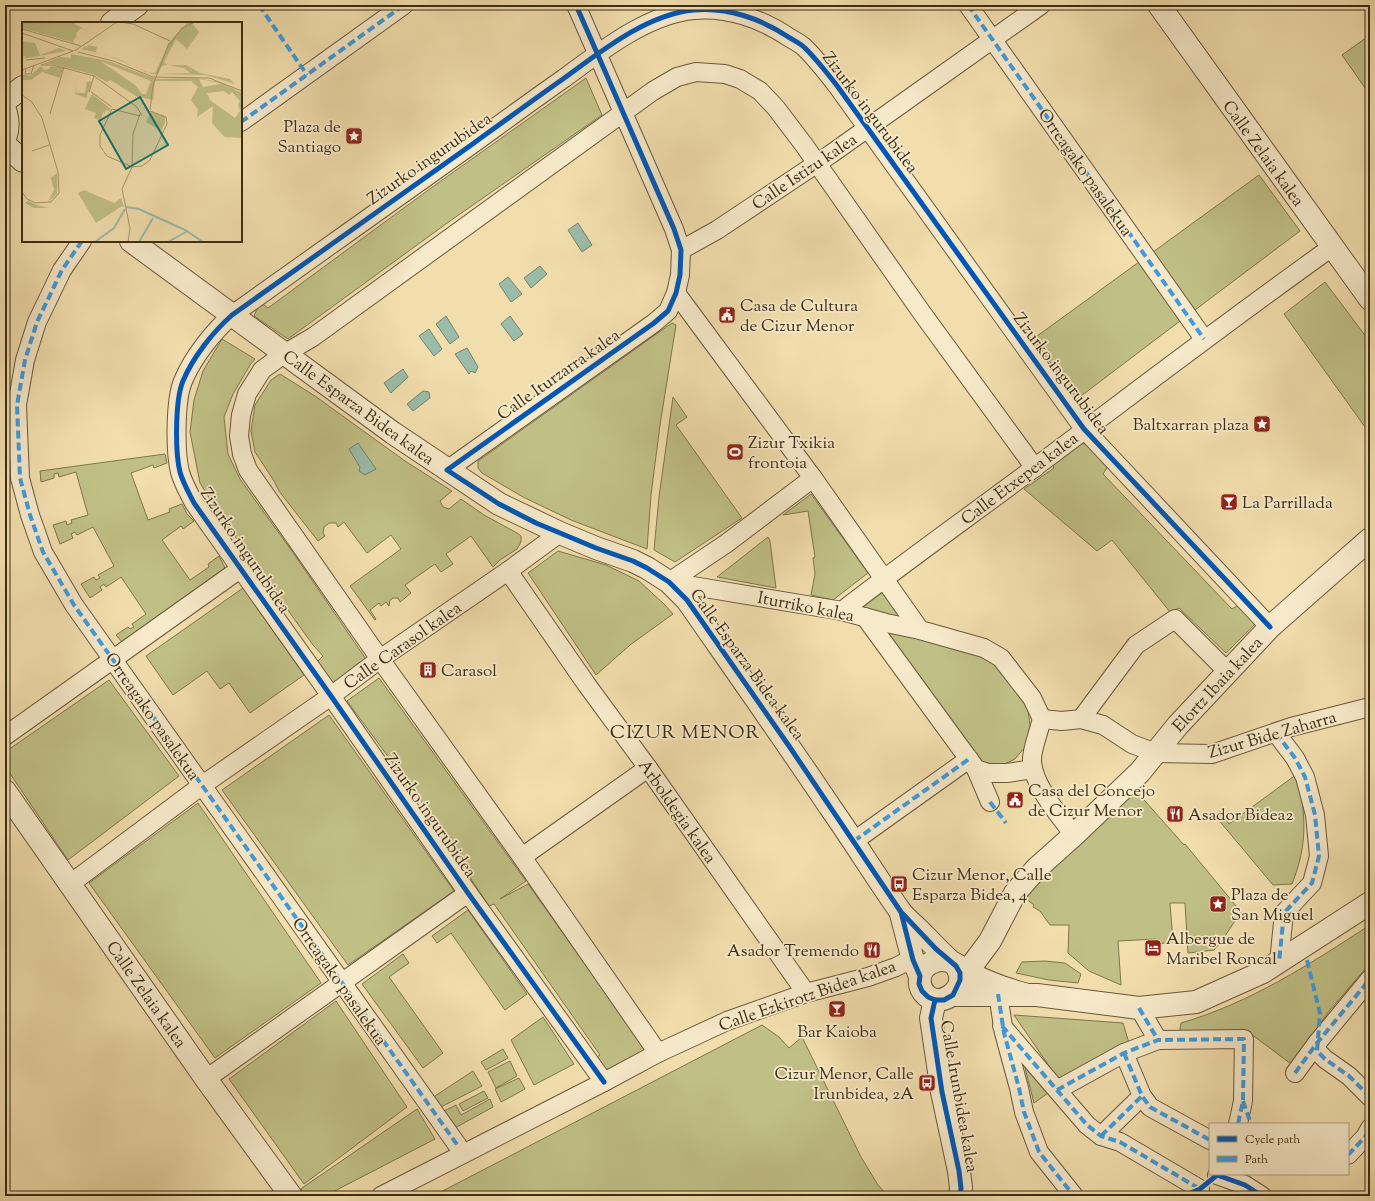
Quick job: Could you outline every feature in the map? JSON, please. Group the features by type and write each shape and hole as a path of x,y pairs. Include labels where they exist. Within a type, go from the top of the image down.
{"street":[{"path":"113,22 137,5"},
{"path":"242,121 404,5"},
{"path":"576,5 682,250"},
{"name":"Orreagako pasalekua","path":"968,5 1204,339"},
{"name":"Calle Istizu kalea","path":"682,250 717,230 816,163 1041,5"},
{"name":"Calle Zelaia kalea","path":"1159,5 1370,299"},
{"name":"Zizurko ingurubidea","path":"604,1082 468,893 194,503 180,472 177,443 177,410 183,382 211,336 219,327 232,315 348,231 398,198 597,54 650,22 678,12 696,10 718,11 744,15 756,19 779,30 804,47 838,87 1084,429 1270,626"},
{"path":"658,1053 522,857 380,659 248,470 242,454 239,436 240,422 247,394 262,370 284,354 313,337 653,91 677,77 696,72 725,74 740,79 760,91 776,108 804,144 922,313 1034,468"},
{"path":"5,101 22,88"},
{"path":"5,110 8,120 5,138"},
{"path":"5,145 22,160"},
{"name":"Orreagako pasalekua","path":"81,242 62,270 37,322 25,360 18,405 20,478 30,515 43,552 74,606 458,1146"},
{"name":"Calle Esparza Bidea kalea","path":"132,242 284,354 447,470 499,504 560,533 633,561 670,582 688,600 854,841 901,912 936,949 959,966"},
{"name":"Calle Etxepea kalea","path":"842,611 1204,339 1332,247"},
{"name":"Calle Iturzarra kalea","path":"447,470 658,320 668,311 676,293 680,275 682,250"},
{"path":"676,293 813,478 920,630"},
{"path":"670,582 727,543 813,478"},
{"name":"Calle Carasol kalea","path":"70,884 202,786 560,533"},
{"name":"Elortz Ibaia kalea","path":"1156,753 1178,725 1270,626 1370,539"},
{"path":"5,736 240,569"},
{"name":"Arboldegia kalea","path":"508,571 587,685 648,768 806,993"},
{"name":"Iturriko kalea","path":"670,582 842,611 920,630 984,648 1001,658 1032,698 1042,719"},
{"path":"865,617 972,764 990,802"},
{"path":"1081,719 1136,645 1175,619 1228,672"},
{"name":"Zizur Bide Zaharra","path":"1156,753 1212,754 1276,733 1370,707"},
{"path":"959,966 990,942 1015,894 1036,869 1074,835 1140,772 1156,753 1132,744 1103,725 1081,719 1062,721 1042,719 1032,756 1032,769 1048,802 1074,835"},
{"path":"1276,733 1294,758 1305,777 1314,815 1319,856 1312,882 1284,914 1279,962"},
{"path":"854,841 972,764"},
{"path":"972,764 988,773 1007,773 1032,769"},
{"path":"522,857 648,768"},
{"name":"Calle Zelaia kalea","path":"5,791 206,1079 291,1196"},
{"path":"206,1079 468,893"},
{"path":"944,997 1024,994 1138,1008 1196,1002 1263,972 1370,903"},
{"name":"Calle Esparza Bidea kalea","path":"901,912 922,991 928,997 944,997"},
{"path":"916,967 922,970 928,964 942,960 959,966 998,986 1024,994"},
{"name":"Calle Irunbidea kalea","path":"959,966 956,966 960,973 960,980 944,997 931,1018 942,1092 959,1171 960,1196"},
{"name":"Calle Ezkirotz Bidea kalea","path":"381,1196 658,1053 727,1021 806,993 868,977 896,967 916,967"},
{"path":"1295,1073 1317,1043 1370,979"},
{"path":"998,994 1002,1026 1024,1112 1039,1152 1074,1196"},
{"path":"1138,1008 1158,1040"},
{"path":"1002,1026 1087,1125 1101,1136 1120,1142 1192,1192 1217,1175 1245,1185 1262,1196"},
{"path":"1057,1090 1124,1053 1158,1040 1244,1039 1243,1101 1238,1123"},
{"path":"1317,1043 1317,1051 1325,1059 1349,1076 1370,1097"},
{"path":"1124,1053 1142,1096 1150,1107 1209,1139"},
{"path":"1101,1136 1142,1096"},
{"path":"1243,1101 1251,1123"},
{"path":"1349,1154 1365,1137 1370,1128"}],"green space":[{"path":"1370,35 1370,95 1342,55"},
{"path":"586,78 602,115 450,221 288,339 254,316 260,302 268,308 431,188"},
{"path":"1259,175 1300,231 1195,310 1153,252"},
{"path":"1139,262 1180,321 1077,399 1033,339"},
{"path":"1325,282 1370,342 1370,434 1284,314"},
{"path":"672,323 676,325 660,425 651,495 647,549 571,520 523,497 482,473 478,468 478,461"},
{"path":"222,339 255,359 233,394 224,417 228,454 240,479 294,554 366,659 333,685 318,661 323,656 313,645 221,517 200,483 190,432 194,400 203,371"},
{"path":"280,374 315,396 405,461 452,491 440,501 443,507 449,509 461,499 484,515 517,533 521,536 521,542 517,549 500,560 493,567 471,536 446,554 453,564 441,572 435,564 405,585 411,593 400,602 398,598 393,598 390,600 389,606 386,602 381,606 379,603 370,610 376,619 375,620 350,586 401,549 391,535 367,553 344,522 338,527 336,523 329,523 324,527 323,533 325,536 318,541 279,491 255,452 251,431 255,405 271,380"},
{"path":"673,397 687,417 676,425 742,518 675,562 654,550 659,497"},
{"path":"1079,442 1092,447 1108,466 1103,474 1232,609 1240,604 1257,622 1226,653 1179,608 1170,612 1112,540 1097,551 1024,489 1054,468 1052,463"},
{"path":"165,454 167,463 154,468 153,465 131,473 148,520 170,512 169,509 182,504 187,514 194,521 183,529 181,526 162,540 190,580 209,567 208,564 219,556 225,568 122,642 116,635 128,627 130,629 134,627 132,624 146,614 121,577 106,587 104,584 100,587 102,590 90,598 81,584 94,577 96,580 100,578 98,575 114,566 93,527 77,535 75,532 71,534 73,538 60,544 53,525 66,521 67,525 72,523 71,520 88,515 76,472 59,477 58,473 54,474 54,478 41,482 40,471"},
{"path":"811,494 868,573 833,600 811,595 815,574 813,558 815,557 808,511 783,515"},
{"path":"768,537 770,541 776,588 717,577"},
{"path":"558,551 606,565 639,581 673,614 630,645 596,675 528,573"},
{"path":"243,588 304,675 250,713 229,683 220,689 207,671 173,695 146,656"},
{"path":"884,589 903,620 859,606"},
{"path":"887,630 967,649 993,662 1027,703 1030,725 1026,746 1015,759 1005,764 991,764 979,761 884,635"},
{"path":"379,678 526,881 500,899 528,884 647,1051 605,1071 595,1058 600,1055 494,904 489,906 467,873 471,869 347,701"},
{"path":"109,680 179,776 68,860 5,766 5,752"},
{"path":"329,715 454,891 348,965 222,790"},
{"path":"1297,774 1304,816 1301,856 1292,884 1273,885 1214,816 1220,811 1229,824"},
{"path":"1132,786 1139,790 1137,792 1184,845 1185,844 1241,912 1214,950 1188,953 1185,903 1170,903 1173,942 1157,944 1156,939 1118,941 1121,985 1089,971 1068,953 1069,925 1050,925 1040,911 1033,907 1034,905 1025,898 1034,886"},
{"path":"198,803 321,983 215,1058 89,883"},
{"path":"468,910 527,994 505,1010 451,933 437,943 432,936"},
{"path":"1370,925 1370,958 1366,968 1330,1010 1291,1064 1251,1034 1184,1034 1180,1029 1181,1023 1231,1005 1279,981"},
{"path":"403,954 409,963 389,977 443,1053 423,1068 362,984"},
{"path":"1045,961 1065,963 1081,974 1078,983 1049,980 1016,973 1022,962"},
{"path":"336,1001 407,1107 304,1184 229,1079"},
{"path":"1014,1015 1123,1023 1129,1043 1058,1079"},
{"path":"543,1017 574,1064 534,1085 511,1040"},
{"path":"762,1025 779,1037 789,1048 802,1037 861,1157 878,1185 888,1196 433,1196"},
{"path":"503,1049 508,1058 486,1070 481,1062"},
{"path":"1022,1056 1051,1091 1034,1103"},
{"path":"510,1061 517,1076 496,1088 488,1072"},
{"path":"473,1071 482,1086 439,1108 432,1098"},
{"path":"519,1078 525,1089 501,1102 495,1089"},
{"path":"484,1091 488,1098 463,1111 459,1104"},
{"path":"490,1099 493,1107 453,1129 442,1112 456,1105 461,1115"},
{"path":"417,1109 435,1139 325,1196 304,1196 301,1191 302,1188"}],"shaded area":[{"path":"578,223 592,245 582,252 568,230"},
{"path":"540,266 547,274 531,288 524,278"},
{"path":"508,277 522,294 511,302 499,284"},
{"path":"446,316 459,337 450,344 436,324"},
{"path":"510,316 523,334 514,341 501,324"},
{"path":"429,329 442,349 434,356 419,336"},
{"path":"467,348 478,367 475,373 471,371 469,374 455,354"},
{"path":"403,369 408,377 391,393 384,383"},
{"path":"423,391 429,392 430,398 413,411 407,404"},
{"path":"358,443 376,469 365,475 359,471 360,467 349,449"}],"marked path":[{"path":"259,5 307,75"},
{"path":"242,121 404,5"},
{"path":"968,5 1204,339"},
{"path":"81,242 62,270 37,322 25,360 17,405 20,478 30,515 43,552 74,605 458,1146"},
{"path":"1276,733 1295,758 1305,777 1315,815 1319,856 1312,883 1284,913 1279,962"},
{"path":"854,841 969,759"},
{"path":"990,802 1006,823"},
{"path":"1307,960 1320,1014 1317,1051 1325,1059 1349,1076 1370,1097"},
{"path":"1295,1073 1317,1043 1370,979"},
{"path":"998,994 1004,1033 1024,1112 1039,1152 1074,1196"},
{"path":"1139,1008 1158,1040"},
{"path":"1002,1026 1087,1125 1101,1136 1120,1142 1200,1189"},
{"path":"1057,1090 1124,1053 1158,1040 1244,1039 1243,1101 1238,1123"},
{"path":"1124,1053 1142,1096 1150,1107 1209,1139"},
{"path":"1101,1136 1142,1096"},
{"path":"1243,1101 1251,1123"},
{"path":"1349,1154 1365,1137 1370,1128"}],"cycle path":[{"path":"576,5 674,229 681,250 680,275 676,293 668,311 654,323 447,470 499,504 536,523 596,548 633,561 647,568 669,582 687,600 789,746 901,912 936,949 956,966 960,973 960,980 953,995 944,1000 935,1000 928,997 922,991 919,984 920,976 913,960 901,912"},
{"path":"604,1082 468,893 194,503 184,484 178,463 177,413 180,390 192,363 204,345 232,315 444,165 608,46 642,26 676,13 694,10 719,10 744,16 768,25 803,47 818,62 838,87 1084,429 1270,627"},
{"path":"935,1000 931,1018 942,1092 959,1171 961,1188 960,1196"},
{"path":"1184,1196 1200,1189 1217,1175 1245,1185 1262,1196"}],"place":[{"name":"Plaza de Santiago","path":"354,136"},
{"name":"Casa de Cultura de Cizur Menor","path":"727,315"},
{"name":"Baltxarran plaza","path":"1262,424"},
{"name":"Zizur Txikia frontoia","path":"735,452"},
{"name":"La Parrillada","path":"1229,502"},
{"name":"Carasol","path":"428,670"},
{"name":"Casa del Concejo de Cizur Menor","path":"1015,800"},
{"name":"Asador Bidea2","path":"1175,814"},
{"name":"Cizur Menor, Calle Esparza Bidea, 4","path":"899,884"},
{"name":"Plaza de San Miguel","path":"1218,904"},
{"name":"Albergue de Maribel Roncal","path":"1153,948"},
{"name":"Asador Tremendo","path":"872,950"},
{"name":"Bar Kaioba","path":"837,1009"},
{"name":"Cizur Menor, Calle Irunbidea, 2A","path":"927,1083"}],"district":[{"name":"CIZUR MENOR","path":"685,731"}]}
